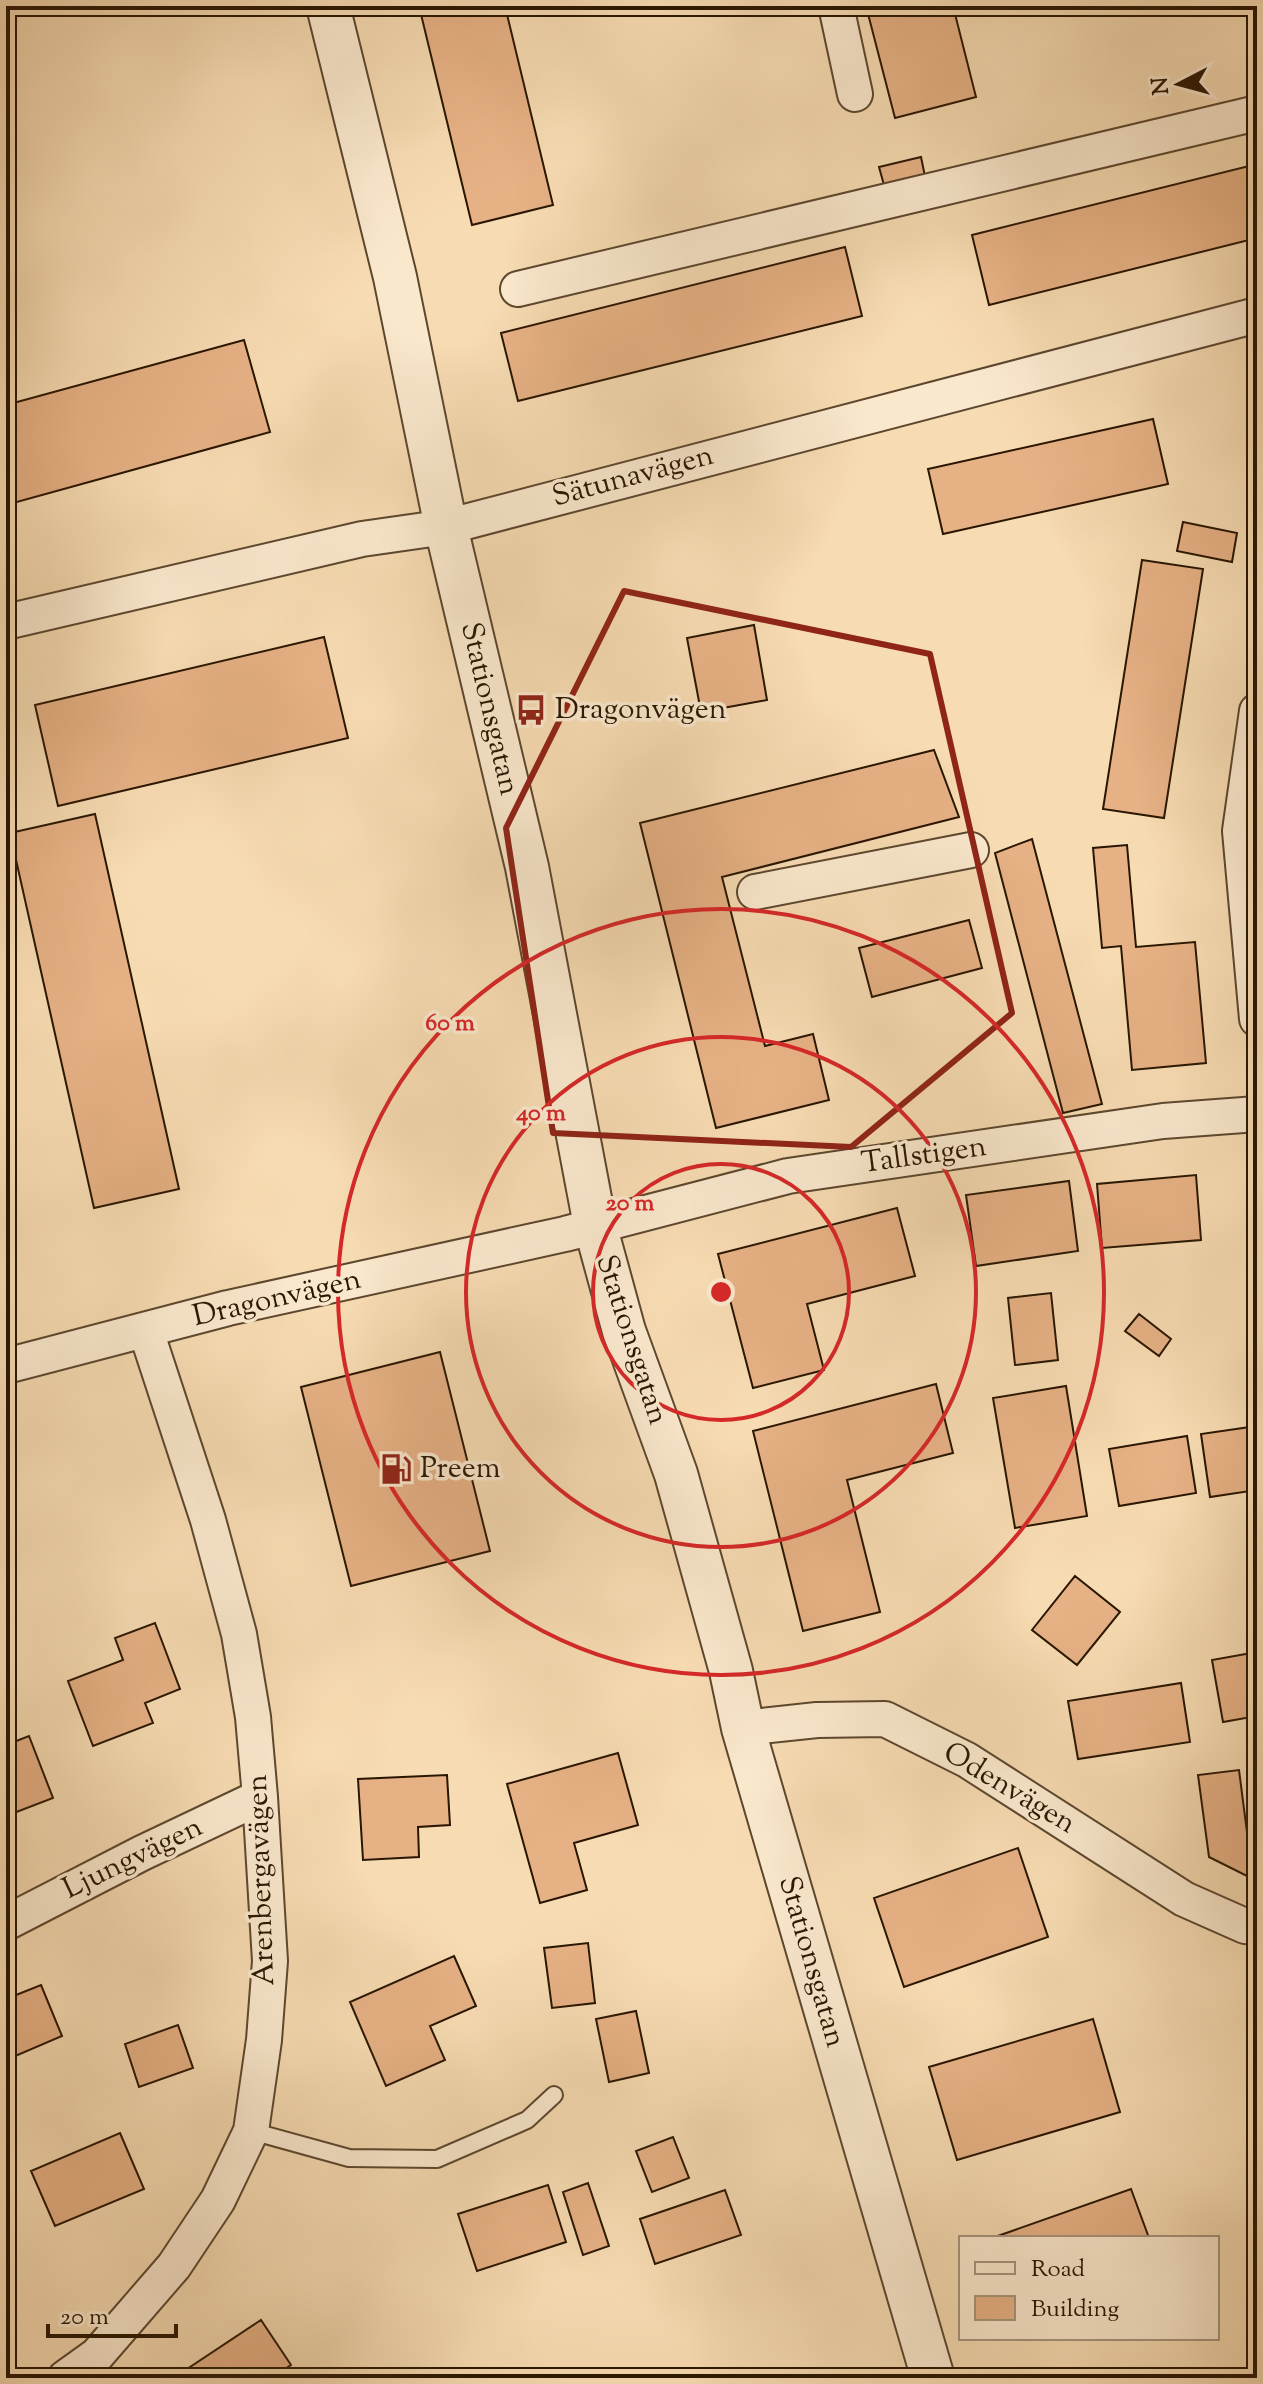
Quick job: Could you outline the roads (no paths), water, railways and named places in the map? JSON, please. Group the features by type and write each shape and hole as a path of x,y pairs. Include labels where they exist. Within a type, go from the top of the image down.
{"street":[{"name":"Stationsgatan","path":"328,6 395,277 446,527 527,867 595,1225 624,1331 676,1474 731,1671 743,1728 933,2378"},
{"path":"836,6 855,94"},
{"path":"518,289 1257,113"},
{"name":"Sätunavägen","path":"6,622 362,539 446,527 1257,315"},
{"path":"1257,711 1240,831 1257,1019"},
{"path":"755,892 971,850"},
{"name":"Tallstigen","path":"595,1225 662,1211 788,1176 1163,1121 1257,1114"},
{"name":"Dragonvägen","path":"6,1366 228,1308 536,1241 595,1225"},
{"name":"Arenbergavägen","path":"65,2378 103,2366 218,2200 251,2131 264,2040 270,1961 253,1717 239,1634 208,1520 146,1331"},
{"name":"Odenvägen","path":"743,1728 817,1720 885,1719 967,1760 1184,1899 1245,1926 1257,1927"},
{"name":"Ljungvägen","path":"6,1923 260,1797"}],"lane":[{"path":"251,2131 349,2158 437,2159 527,2120 554,2095"}],"place":[{"name":"Dragonvägen","path":"531,710"},
{"name":"Preem","path":"396,1469"}]}
